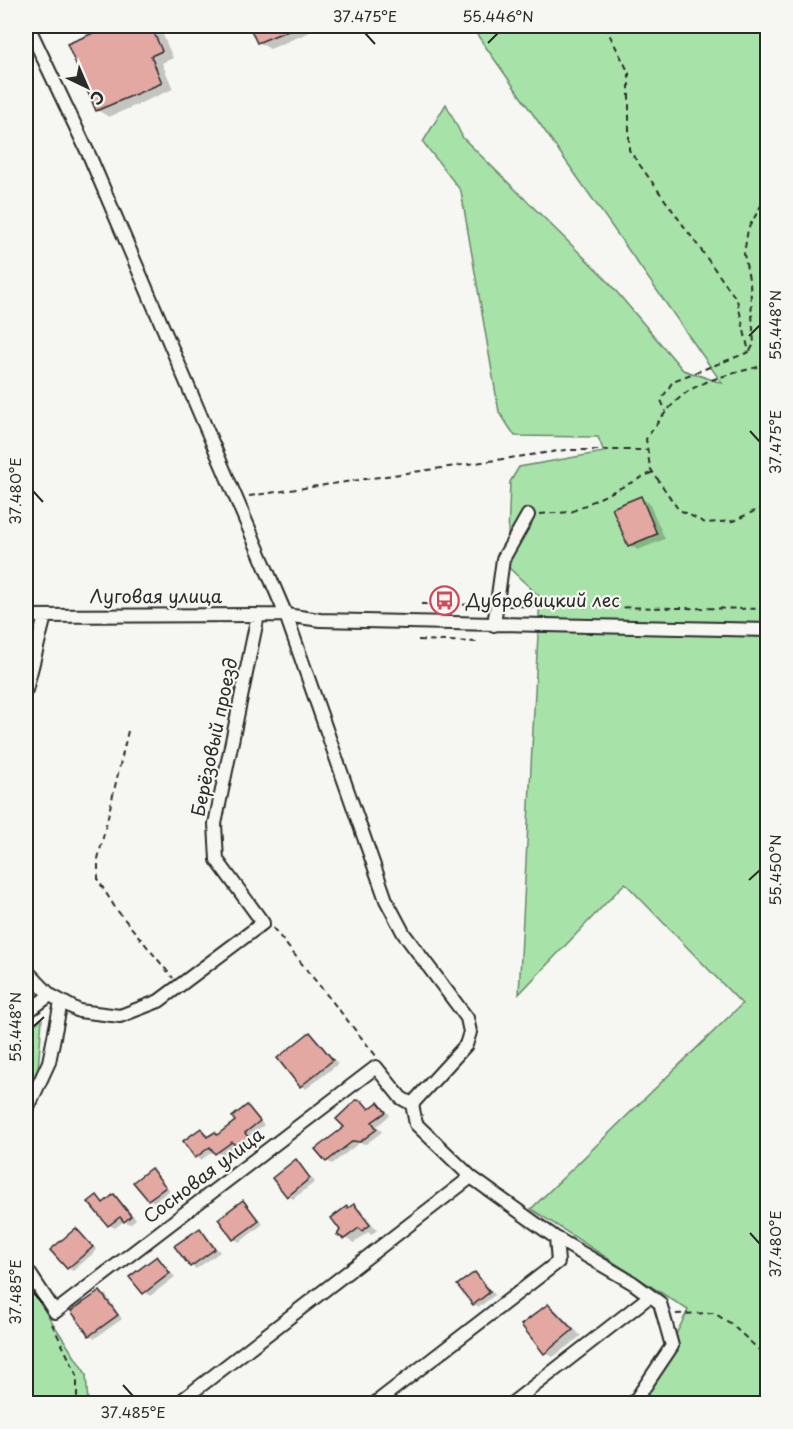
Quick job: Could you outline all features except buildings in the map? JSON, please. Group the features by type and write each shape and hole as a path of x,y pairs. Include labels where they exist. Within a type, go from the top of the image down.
{"street":[{"path":"28,26 95,168 286,615 386,900 404,934 467,1018 470,1032 466,1046 411,1104"},
{"path":"494,625 503,559 528,515"},
{"name":"Берёзовый проезд","path":"258,615 214,824 217,860 263,923"},
{"name":"Луговая улица","path":"26,616 286,615 320,620 768,630"},
{"path":"26,690 45,616"},
{"path":"26,970 50,995 79,1011 120,1016 159,1001 263,923"},
{"path":"26,1012 50,995"},
{"path":"26,1112 49,1062 61,1002"},
{"path":"376,1067 401,1098 411,1104 416,1124 471,1178 556,1238 660,1303 672,1346 633,1404"},
{"name":"Сосновая улица","path":"55,1312 376,1067"},
{"path":"177,1404 471,1178"},
{"path":"374,1404 558,1262 556,1238"},
{"path":"26,1268 55,1312"},
{"path":"511,1404 650,1296"}],"path":[{"path":"604,26 629,73 629,150 736,300 749,352"},
{"path":"666,412 661,400 673,381 749,352 754,344 750,284 744,254 748,229 768,193"},
{"path":"768,364 704,383 686,392 666,412 646,439 653,472 678,509 705,523 733,521 768,504"},
{"path":"235,498 565,450 648,450"},
{"path":"528,515 571,512 653,472"},
{"path":"421,604 768,609"},
{"path":"418,640 479,642"},
{"path":"128,731 98,859 98,880 116,909 178,985"},
{"path":"263,923 278,931 377,1057 376,1067"},
{"path":"55,1312 51,1326 77,1375 77,1404"},
{"path":"664,1315 714,1313 730,1323 768,1358"}],"green space":[{"path":"471,26 767,26 767,1403 642,1403 688,1310 531,1209 742,1004 625,883 519,994 540,597 507,566 510,482 519,467 604,452 598,437 515,436 499,412 461,191 423,142 446,104 463,138 604,277 683,370 722,383"},
{"path":"42,1019 37,1083 26,1099 26,1030"},
{"path":"26,1282 86,1374 88,1403 26,1403"}],"place":[{"name":"Дубровицкий лес","path":"445,601"}]}
